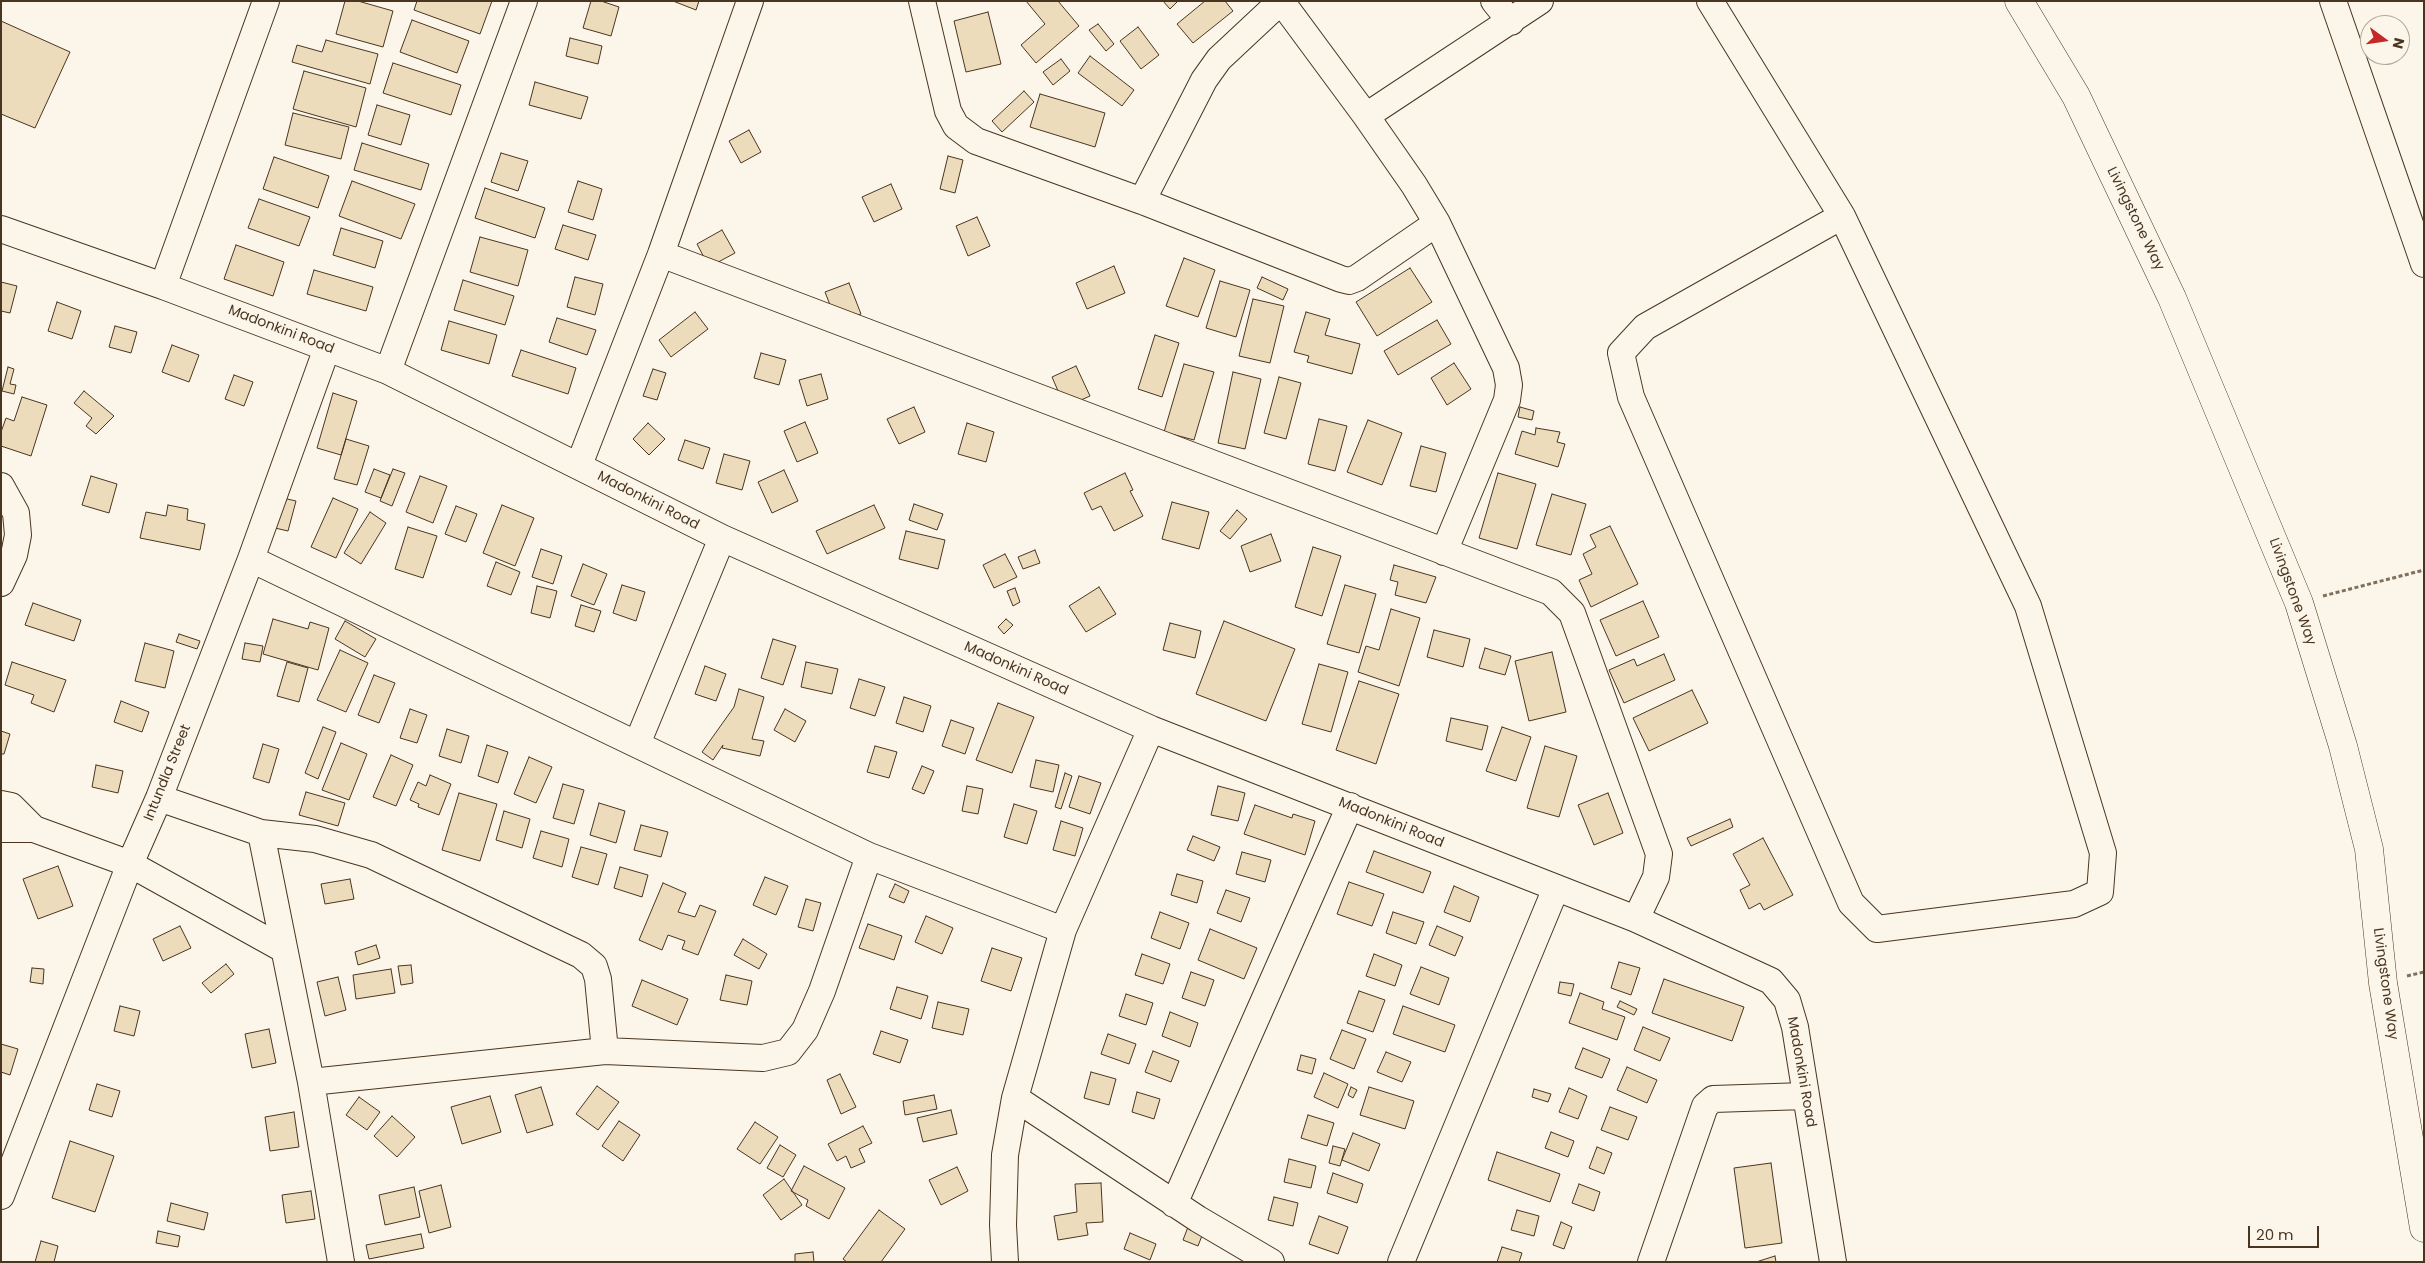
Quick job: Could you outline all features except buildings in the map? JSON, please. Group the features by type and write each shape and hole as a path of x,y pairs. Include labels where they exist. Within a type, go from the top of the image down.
{"highway":[{"name":"Livingstone Way","path":"2019,1 2076,96 2172,298 2299,603 2344,746 2369,849 2383,983 2424,1228"}],"street":[{"path":"163,286 266,1"},
{"path":"388,371 524,1"},
{"path":"578,465 661,254 750,1"},
{"path":"922,1 948,111 956,126 980,143 1142,201 1322,273 1349,281 1357,278 1437,222"},
{"path":"1142,201 1204,80 1219,59 1281,1 1366,116 1437,222 1501,355 1509,385 1504,407 1444,552"},
{"path":"1494,1 1511,22"},
{"path":"1366,116 1511,22 1540,1"},
{"path":"1710,1 1842,216 2028,606 2103,853 2100,892 2074,904 1877,929 1850,903 1631,397 1621,353 1645,327 1842,216"},
{"path":"2333,1 2424,264"},
{"name":"Madonkini Road","path":"1,229 163,286 388,371 722,538 1151,729 1636,919 1771,981 1787,1000 1795,1027 1833,1262"},
{"path":"661,254 1551,592 1572,613 1659,854 1656,877 1636,919"},
{"name":"Intundla Street","path":"1,1196 130,864 159,798 250,560 327,348"},
{"path":"1,486 7,493 16,513 18,535 14,556 1,583"},
{"path":"637,744 722,538"},
{"path":"250,560 869,856 1063,930"},
{"path":"1006,1262 1004,1225 1005,1155 1015,1098 1063,930 1151,729"},
{"path":"159,798 261,833 315,839 371,856 581,955 594,966 598,979 605,1052"},
{"path":"1,804 11,806 34,829"},
{"path":"1174,1204 1350,806"},
{"path":"1,829 34,829 130,864 283,949"},
{"path":"261,833 311,1082 341,1262"},
{"path":"311,1082 605,1052 763,1058 788,1052 805,1030 822,991 869,856"},
{"path":"1401,1262 1556,888"},
{"path":"1651,1262 1705,1106 1713,1099 1805,1096"},
{"path":"1015,1098 1174,1204 1271,1262"}],"path":[{"path":"2299,603 2424,570"}]}
